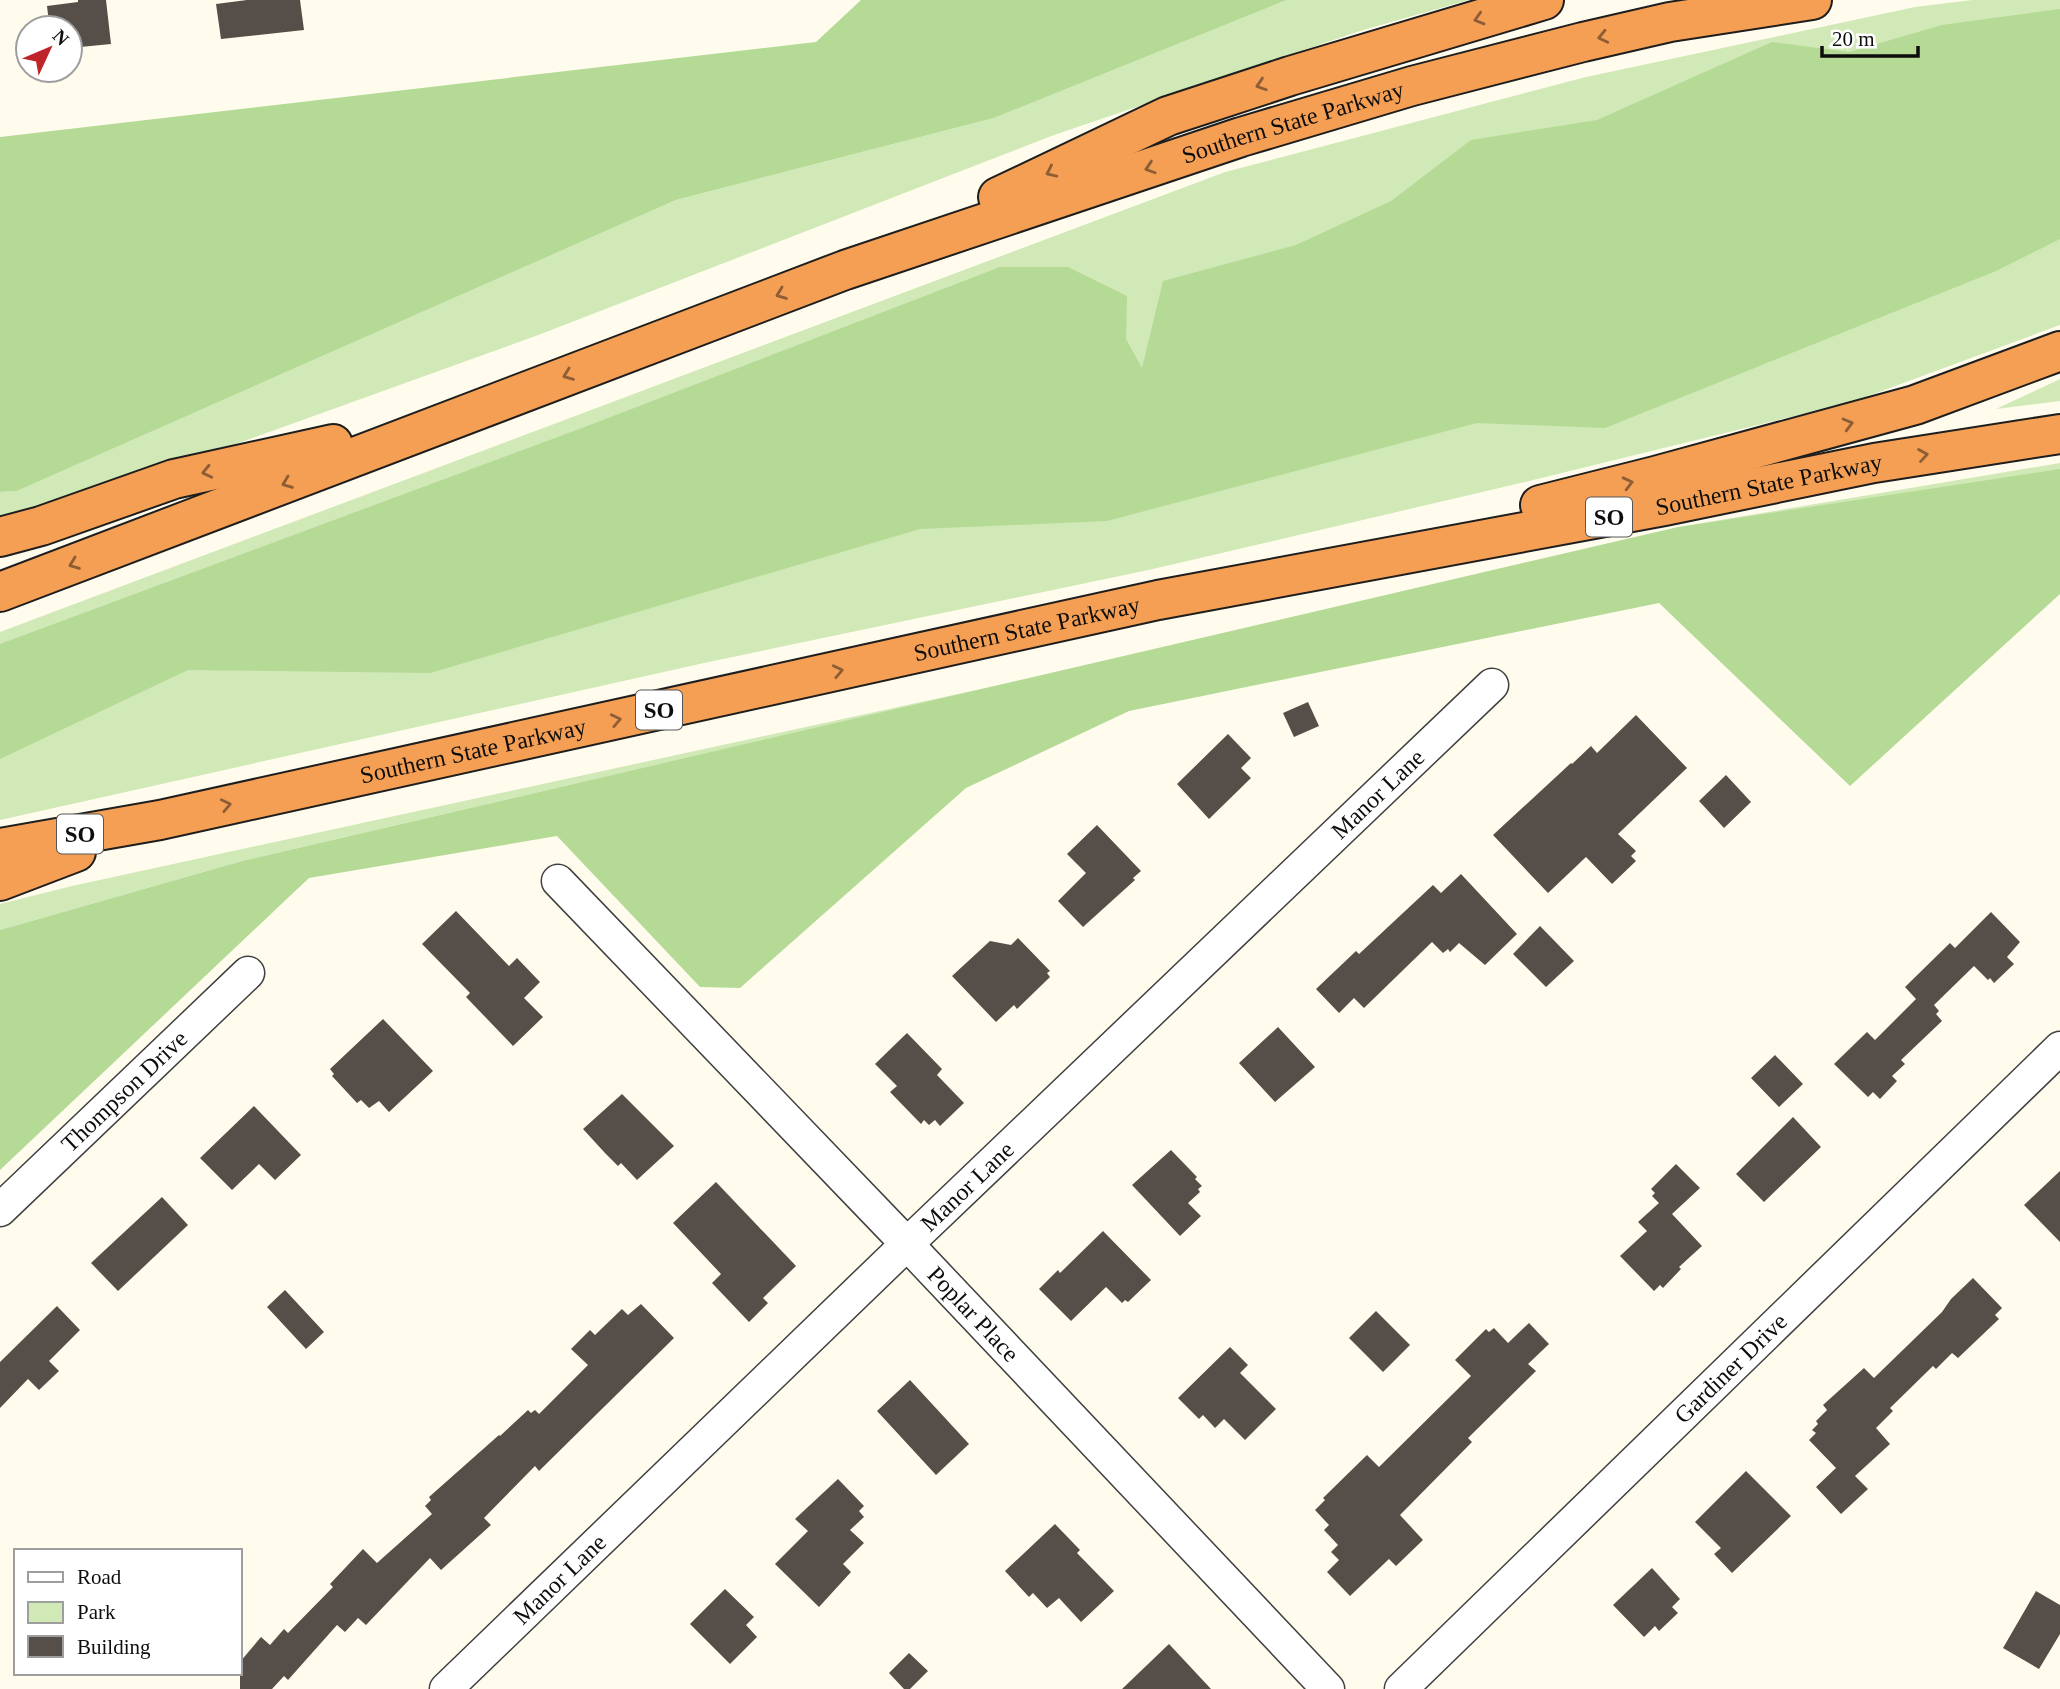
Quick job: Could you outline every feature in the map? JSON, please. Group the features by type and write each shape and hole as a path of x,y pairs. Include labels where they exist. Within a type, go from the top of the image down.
{"highway":[{"path":"845,270 1168,116 1290,76 1545,0"},
{"name":"Southern State Parkway","path":"0,592 845,270 1241,138 1516,58 1670,22 1812,0"},
{"path":"1158,600 1655,477 1915,405 2060,351"},
{"path":"0,537 53,523 174,479 465,415"},
{"name":"Southern State Parkway","path":"0,848 160,820 1158,600 1664,506 1874,463 2060,434"},
{"path":"0,881 160,820"}],"street":[{"name":"Manor Lane","path":"446,1689 1492,685"},
{"name":"Poplar Place","path":"558,881 907,1244 1328,1689"},
{"name":"Thompson Drive","path":"0,1210 247,973"},
{"name":"Gardiner Drive","path":"1401,1689 2060,1048"}],"green space":[{"path":"861,0 1287,0 994,118 676,200 17,491 0,492 0,137 816,42"},
{"path":"1287,0 1469,0 1363,30 1054,135 541,334 20,522 0,526 0,492 17,491 676,200 994,118"},
{"path":"1972,0 2060,0 2060,325 1852,402 1525,482 1153,569 704,663 0,820 0,632 1225,172 1586,77 1915,7"},
{"path":"2060,9 2060,239 1996,271 1605,428 1477,423 1107,521 920,529 430,673 188,670 0,759 0,644 590,425 1000,267 1068,267 1127,296 1126,339 1142,368 1163,281 1296,245 1391,201 1471,140 1597,120 1772,42 1849,52 1942,25"},
{"path":"2060,379 2060,401 1996,409"},
{"path":"2060,463 2060,470 1678,527"},
{"path":"2060,469 2060,594 1850,786 1659,603 1129,711 966,788 740,988 700,987 557,836 309,878 0,1170 0,930 242,861 1678,527"},
{"path":"1004,684 242,861 0,930 0,904 72,886"}],"building":[{"path":"106,0 111,44 84,47 84,14 48,14 47,6"},
{"path":"247,0 300,0 304,30 221,39 216,4"},
{"path":"1308,702 1319,726 1294,737 1283,713"},
{"path":"1636,715 1687,768 1618,834 1636,851 1631,856 1636,861 1612,884 1586,857 1548,893 1493,835 1591,746 1597,753"},
{"path":"1228,734 1251,758 1241,768 1251,778 1209,819 1177,784"},
{"path":"1726,775 1751,802 1724,828 1699,801"},
{"path":"1097,825 1141,871 1133,878 1135,880 1083,927 1058,901 1086,873 1067,854"},
{"path":"1461,874 1517,934 1485,965 1459,943 1450,952 1448,949 1443,953 1432,942 1364,1008 1354,998 1339,1013 1316,989 1356,951 1359,954 1433,885 1441,893"},
{"path":"456,911 509,966 517,958 540,982 524,998 543,1017 513,1046 466,997 470,993 422,944"},
{"path":"1991,912 2020,942 2007,957 2014,964 1994,983 1974,966 1934,1005 1939,1011 1936,1014 1942,1021 1901,1060 1905,1064 1892,1076 1897,1081 1880,1099 1873,1092 1868,1097 1834,1064 1867,1032 1875,1040 1916,999 1905,987 1950,943 1955,948"},
{"path":"1540,926 1574,961 1546,987 1513,954"},
{"path":"1018,938 1050,971 1047,973 1050,977 1017,1009 1014,1005 996,1022 952,976 990,941 1011,945"},
{"path":"383,1019 433,1071 389,1112 379,1101 369,1108 361,1100 357,1103 332,1076 334,1074 330,1069"},
{"path":"1278,1027 1315,1067 1275,1102 1239,1063"},
{"path":"907,1033 942,1069 937,1075 964,1103 940,1126 935,1120 929,1125 924,1120 921,1124 890,1092 897,1086 875,1064"},
{"path":"1775,1055 1803,1084 1779,1107 1751,1078"},
{"path":"622,1094 674,1146 637,1180 621,1163 618,1166 583,1129"},
{"path":"254,1106 301,1155 275,1180 259,1164 232,1190 200,1158"},
{"path":"1793,1117 1821,1147 1764,1202 1736,1174"},
{"path":"1171,1150 1202,1186 1198,1189 1200,1192 1188,1203 1201,1216 1180,1236 1132,1185"},
{"path":"1676,1164 1700,1188 1672,1214 1702,1246 1679,1267 1681,1269 1663,1288 1660,1285 1654,1291 1620,1256 1647,1231 1638,1222 1659,1203 1652,1196 1655,1193 1651,1189"},
{"path":"2060,1171 2060,1242 2024,1205"},
{"path":"716,1182 796,1266 763,1298 768,1303 749,1322 712,1283 721,1274 673,1223"},
{"path":"162,1197 188,1225 118,1291 91,1263"},
{"path":"1103,1231 1151,1280 1128,1302 1125,1300 1122,1303 1106,1287 1071,1321 1039,1289 1058,1270 1060,1273"},
{"path":"1973,1278 2002,1308 1995,1315 1999,1319 1958,1358 1952,1353 1936,1369 1933,1366 1890,1408 1893,1411 1876,1428 1890,1444 1855,1476 1868,1489 1841,1514 1816,1487 1836,1468 1809,1440 1816,1433 1812,1430 1818,1424 1816,1421 1827,1410 1823,1405 1864,1368 1874,1378"},
{"path":"285,1290 324,1332 306,1349 267,1307"},
{"path":"641,1304 674,1338 539,1471 535,1466 484,1518 491,1525 441,1570 430,1558 366,1625 358,1618 345,1632 337,1625 288,1680 284,1676 272,1689 240,1689 242,1660 261,1637 270,1645 284,1629 288,1633 333,1587 330,1584 363,1549 377,1563 432,1514 425,1506 431,1500 429,1497 528,1410 531,1413 535,1410 539,1414 588,1365 571,1349 590,1330 595,1335 622,1309 628,1315"},
{"path":"57,1306 80,1330 49,1361 59,1371 39,1390 28,1379 0,1408 0,1362"},
{"path":"1376,1311 1410,1345 1383,1372 1349,1338"},
{"path":"1529,1323 1549,1344 1528,1364 1536,1371 1468,1438 1472,1442 1400,1515 1423,1540 1396,1566 1389,1559 1350,1596 1327,1572 1339,1560 1331,1552 1338,1545 1324,1530 1329,1525 1315,1510 1325,1500 1323,1498 1367,1455 1379,1467 1471,1376 1455,1360 1486,1329 1489,1332 1494,1328 1508,1343"},
{"path":"1230,1347 1248,1365 1240,1373 1276,1409 1245,1440 1224,1419 1215,1428 1203,1415 1199,1419 1178,1398"},
{"path":"910,1380 969,1444 936,1475 877,1411"},
{"path":"1746,1471 1791,1516 1732,1573 1714,1554 1721,1548 1695,1522"},
{"path":"838,1479 864,1506 859,1511 864,1517 850,1530 864,1543 843,1564 851,1572 819,1607 775,1564 808,1531 795,1519"},
{"path":"1055,1524 1080,1550 1077,1553 1114,1591 1081,1622 1059,1598 1047,1608 1033,1593 1029,1597 1005,1571"},
{"path":"1652,1568 1680,1599 1672,1607 1678,1613 1659,1631 1655,1626 1644,1637 1613,1605"},
{"path":"725,1589 754,1617 746,1625 757,1637 730,1664 690,1624"},
{"path":"2036,1591 2060,1605 2060,1634 2039,1669 2003,1648"},
{"path":"1169,1644 1211,1689 1122,1689"},
{"path":"909,1653 928,1671 910,1689 904,1689 889,1673"}]}
